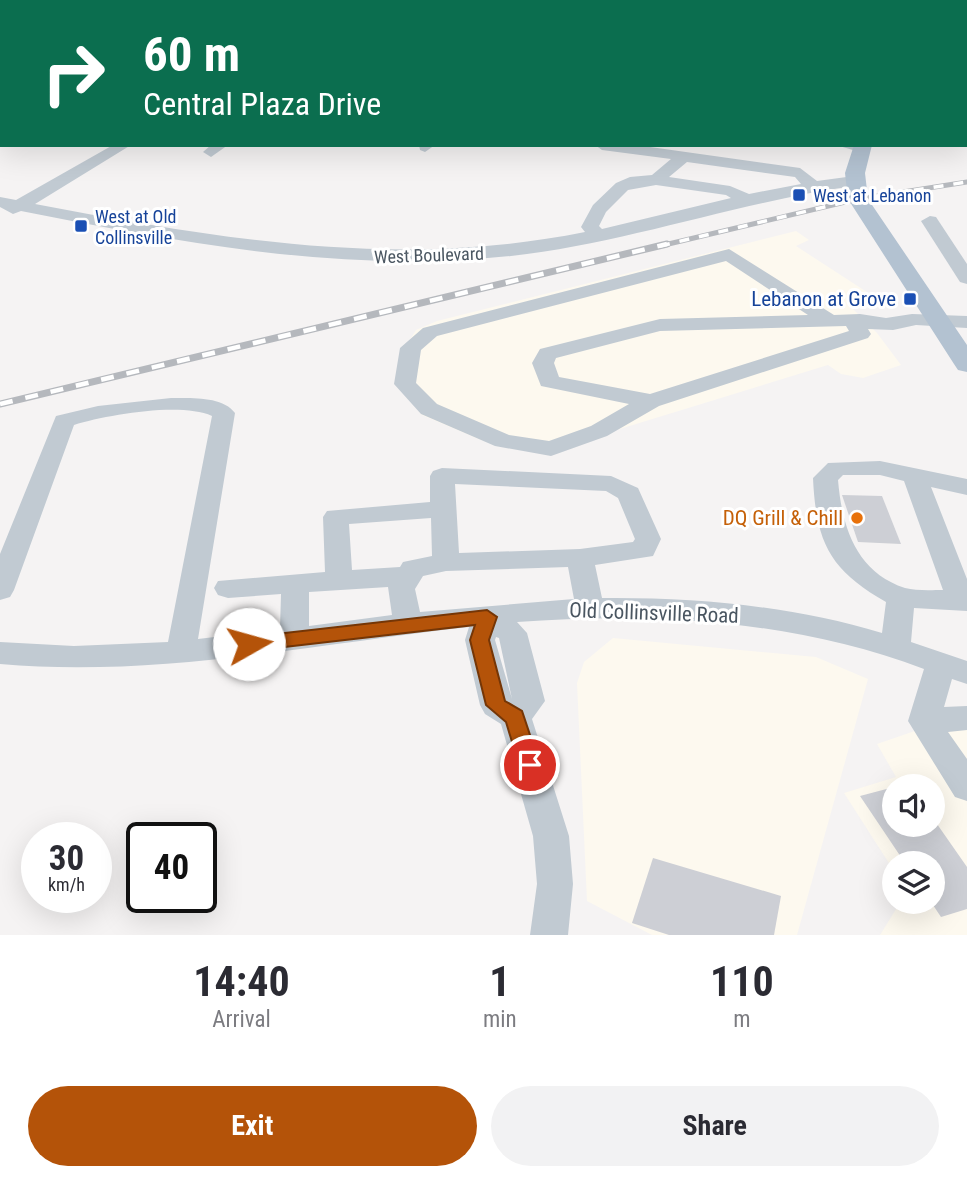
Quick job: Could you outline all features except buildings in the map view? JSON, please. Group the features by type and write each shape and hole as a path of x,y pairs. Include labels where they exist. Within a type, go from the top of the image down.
{"main road":[{"path":"857,147 854,181 858,199 967,365"}],"street":[{"path":"0,216 121,147"},
{"path":"616,147 800,173 813,186"},
{"path":"656,180 683,157"},
{"path":"598,235 590,227 591,220 628,183 656,180 730,191 744,198"},
{"name":"West Boulevard","path":"0,202 246,248 338,257 472,255 598,235 744,198 854,181"},
{"path":"930,221 967,278"},
{"path":"830,321 729,255 430,332 411,348 405,384 429,409 503,441 551,449 599,431 651,401 862,334 857,320"},
{"path":"651,401 593,392 549,381 543,363 548,354 660,325 857,320 891,324 912,320 967,322"},
{"path":"0,590 64,421 120,408 195,405 218,407 224,412 181,653"},
{"path":"914,474 964,600 901,598 873,581 846,559 825,493 825,478 837,468 880,468 914,474 967,487"},
{"path":"408,625 401,589 413,569 446,562 580,558 643,550 649,540 629,494 611,484 442,476 446,562"},
{"path":"339,581 336,517 444,509"},
{"path":"580,558 590,608"},
{"path":"228,588 409,576"},
{"path":"294,638 295,584"},
{"path":"895,648 901,598"},
{"name":"Old Collinsville Road","path":"0,653 29,657 131,657 408,625 590,608 723,612 796,622 895,648 954,668"},
{"path":"487,617 480,640 496,705 515,717 551,836 555,884 549,935"},
{"path":"924,721 954,668"},
{"path":"924,721 967,718"},
{"path":"924,721 962,772"}],"shaded area":[{"path":"796,231 809,240 796,246 873,296 848,304 877,333 901,365 863,378 841,374 828,365 545,452 481,440 422,415 396,384 404,349 416,330 437,321"},
{"path":"613,638 816,657 868,679 797,935 652,935 587,901 577,683 584,662"},
{"path":"967,713 967,935 880,935 893,914 945,914 945,851 882,852 844,793 882,781 882,837 945,837 945,774 894,774 877,744"}],"railway":[{"path":"660,246 858,199 967,182"},
{"path":"0,404 667,244"}],"place":[{"name":"West at Lebanon","path":"799,195"},
{"name":"West at Old Collinsville","path":"81,226"},
{"name":"Lebanon at Grove","path":"910,299"},
{"name":"DQ Grill & Chill","path":"857,518"}],"route":[{"path":"249,644 487,617 480,640 496,705 515,717 530,765"}]}
